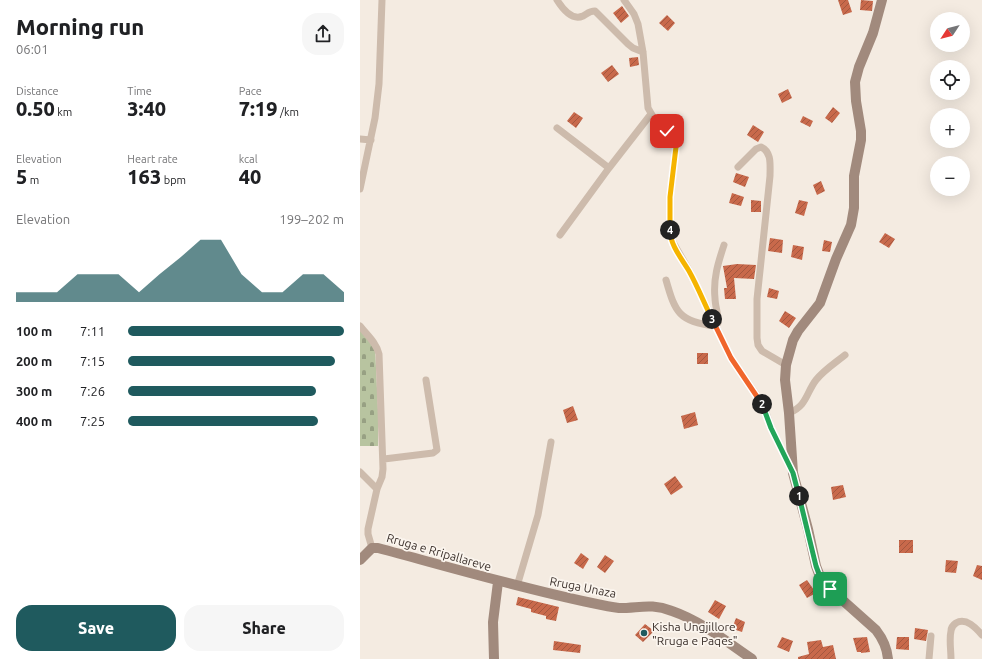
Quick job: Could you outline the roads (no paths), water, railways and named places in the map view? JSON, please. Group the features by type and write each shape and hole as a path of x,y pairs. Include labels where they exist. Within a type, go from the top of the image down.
{"main road":[{"path":"882,0 873,33 856,75 855,82 861,140 854,176 854,208 851,226 836,259 820,303 798,331 793,340 786,365 785,386 789,413 793,473 819,574 830,589 879,633 886,644 888,659"},
{"name":"Rruga e Rripallareve","path":"360,560 372,548 378,548 498,582"},
{"path":"494,659 493,622 498,582"},
{"name":"Rruga Unaza","path":"498,582 608,606 633,607 654,605 663,607 685,616 697,623 752,659"}],"street":[{"path":"360,189 375,118 379,84 382,0"},
{"path":"557,0 572,16 582,16 590,11 594,11 633,48 643,52"},
{"path":"624,0 634,14 638,24 643,52 647,100 651,114 672,136 676,147 670,197 670,237 690,272 731,358 764,408 771,428 793,473"},
{"path":"560,235 651,114"},
{"path":"557,128 609,168"},
{"path":"360,139 371,140"},
{"path":"738,167 756,149 761,147 766,149 769,155 770,176 757,299 757,338 758,345 762,352 786,365"},
{"path":"715,326 718,323 719,318 715,300 716,268 724,245"},
{"path":"666,280 672,302 678,311 699,324 715,326"},
{"name":"Rruga e Rripallareve","path":"360,326 378,348 379,354 384,459 382,477 377,489 368,529 372,548"},
{"path":"789,413 802,404 816,380 845,355"},
{"path":"384,459 433,453 437,450 426,380"},
{"path":"517,586 538,515 551,442"},
{"path":"360,472 377,489"},
{"path":"951,659 952,649 950,633 951,628 956,623 962,621 968,623 975,627 982,636"},
{"path":"929,659 931,636"}],"place":[{"name":"Kisha Ungjillore \"Rruga e Paqes\"","path":"644,633"}]}
